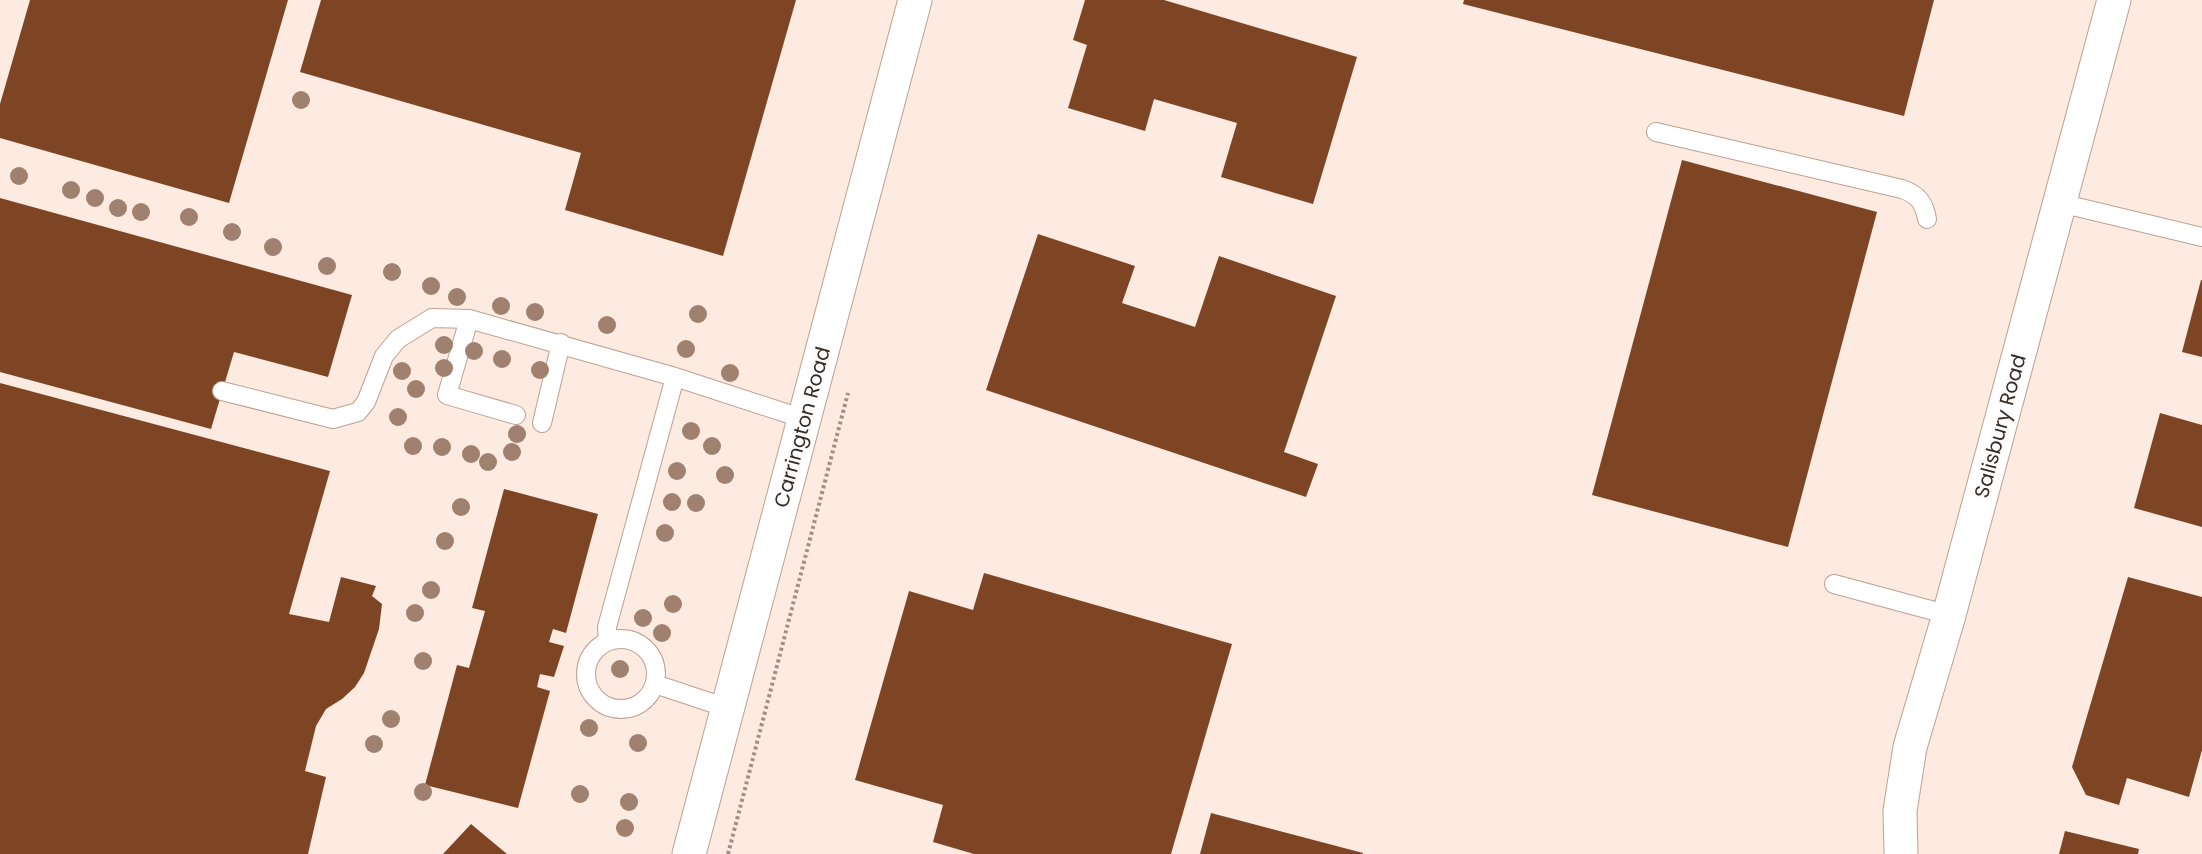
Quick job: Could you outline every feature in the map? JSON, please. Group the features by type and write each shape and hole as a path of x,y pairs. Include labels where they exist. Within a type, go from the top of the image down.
{"main road":[{"name":"Carrington Road","path":"689,854 915,0"},
{"name":"Salisbury Road","path":"1901,854 1900,811 1910,747 1949,615 2114,0"}],"lane":[{"path":"1656,132 1902,189 1919,197 1924,205 1927,219"},
{"path":"2060,203 2202,237"},
{"path":"222,391 333,419 346,417 358,412 366,402 384,356 398,339 432,318 469,319 561,343 675,377 804,419"},
{"path":"469,319 447,395 516,415"},
{"path":"543,423 561,343"},
{"path":"608,641 607,627 675,377"},
{"path":"1834,584 1949,615"},
{"path":"630,640 649,652 654,662 655,684 650,695 640,703 618,710 606,706 589,690 586,678 587,666 598,647 608,641 630,640"},
{"path":"655,684 728,708"}],"building":[{"path":"30,0 288,0 229,203 0,138 0,104"},
{"path":"321,0 796,0 723,256 565,210 581,153 300,72"},
{"path":"1085,0 1164,0 1357,57 1313,204 1221,177 1237,123 1154,99 1145,131 1068,108 1087,45 1073,40"},
{"path":"1464,0 1934,0 1904,116 1463,4"},
{"path":"1682,160 1877,212 1788,547 1592,495"},
{"path":"0,198 352,295 328,377 234,352 211,429 0,372"},
{"path":"1038,234 1135,266 1122,303 1195,327 1219,256 1336,296 1284,452 1318,464 1306,497 986,390"},
{"path":"2202,280 2202,357 2182,352"},
{"path":"0,383 330,471 289,614 329,622 341,577 376,586 372,596 382,604 379,629 364,673 355,687 326,709 316,726 305,771 326,777 308,854 0,854"},
{"path":"2160,413 2202,425 2202,527 2134,508"},
{"path":"504,489 598,514 566,633 553,629 549,642 564,646 554,677 540,674 537,687 550,691 518,808 425,785 457,665 469,668 485,611 472,608"},
{"path":"984,573 1232,644 1171,854 974,854 933,842 943,805 855,780 909,591 973,610"},
{"path":"2128,577 2202,597 2202,750 2189,797 2127,778 2119,805 2086,795 2072,767"},
{"path":"1211,813 1363,853 1363,854 1200,854"},
{"path":"471,824 507,854 443,854"},
{"path":"2065,831 2139,849 2138,854 2059,854"}]}
